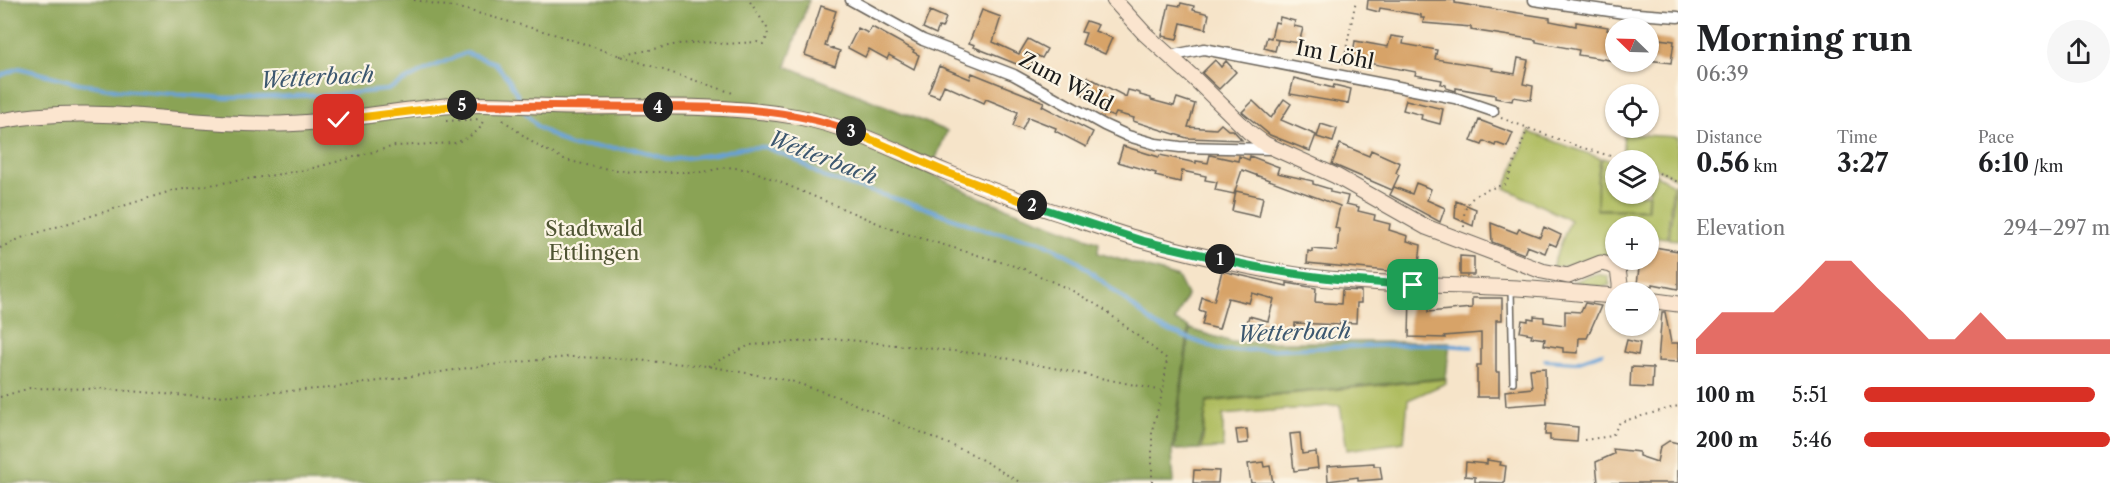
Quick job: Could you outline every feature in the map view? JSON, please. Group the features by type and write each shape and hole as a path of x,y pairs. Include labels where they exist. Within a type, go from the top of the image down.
{"main road":[{"path":"1114,0 1129,18 1256,139 1336,176 1416,223 1542,271 1561,276 1568,276 1602,263 1611,265 1618,269 1620,282"},
{"path":"0,121 37,115 83,114 285,124 339,120 451,106 688,107 753,110 813,120 845,129 970,183 1143,241 1273,271 1371,283 1511,288 1605,295"},
{"path":"1659,301 1678,304"}],"street":[{"name":"Zum Wald","path":"851,0 923,40 1014,75 1128,136 1156,144 1179,147 1275,149"},
{"path":"1533,0 1623,13 1678,17"},
{"name":"Im Löhl","path":"1168,56 1204,49 1455,98 1493,111"}],"lane":[{"path":"1511,288 1513,382"}],"path":[{"path":"414,0 463,9 557,36 741,96 753,110"},
{"path":"617,57 678,44 757,42 763,45 768,36 766,28 749,0"},
{"path":"1341,76 1356,0"},
{"path":"1493,111 1494,115 1528,128 1605,154"},
{"path":"0,248 21,238 171,191 306,170 395,146 455,143 479,130 485,118"},
{"path":"494,119 503,120 536,145 566,160 595,167 632,172 704,172 727,167 751,170 894,230 1024,268 1071,290 1102,308 1167,359 1163,391 1152,430 1152,483"},
{"path":"1460,240 1467,204 1478,193 1506,184 1528,128"},
{"path":"1659,173 1678,182"},
{"path":"707,366 750,345 839,339 991,355 1163,391"},
{"path":"0,397 30,388 106,388 200,397 332,388 481,366 568,357 612,358 707,366 791,381 838,397 972,454 1021,483"},
{"path":"1584,440 1612,436 1620,423 1678,406"}],"green space":[{"name":"Stadtwald Ettlingen","path":"0,0 809,0 786,66 947,131 930,173 981,198 1099,242 1098,253 1178,277 1187,295 1175,321 1189,327 1172,452 1174,483 0,483"},
{"path":"1529,132 1600,158 1597,210 1648,210 1648,204 1659,204 1659,177 1673,184 1667,238 1659,237 1659,216 1605,216 1605,255 1552,267 1570,220 1505,188"},
{"path":"1678,137 1678,179 1659,170 1659,150 1623,150 1624,138"},
{"path":"1602,158 1605,159 1605,204 1647,204 1647,209 1597,209 1598,179"},
{"path":"1675,183 1678,185 1678,240 1669,239"},
{"path":"1595,274 1608,276 1609,282 1605,282 1603,287 1572,282"},
{"path":"1190,329 1232,342 1450,342 1446,378 1207,401 1200,449 1174,450"},
{"path":"1446,379 1446,383 1408,400 1404,442 1347,450 1340,405 1223,415 1223,448 1202,449 1207,402"}],"building":[{"path":"1368,0 1455,0 1455,3 1550,18 1550,21 1576,26 1576,22 1605,27 1605,59 1578,55 1579,50 1536,42 1536,40 1471,30 1471,27 1423,23 1424,18 1421,18 1421,15 1380,8 1379,12 1367,9"},
{"path":"1181,3 1194,6 1193,10 1209,14 1206,29 1181,23 1177,39 1162,36 1169,4 1180,6"},
{"path":"821,6 836,11 825,46 840,51 835,66 805,55"},
{"path":"982,10 1001,17 993,42 1019,54 1028,39 1047,49 1042,58 1036,55 1029,69 969,43"},
{"path":"930,11 946,18 942,28 939,27 936,34 923,28"},
{"path":"1280,17 1295,21 1294,26 1303,28 1299,43 1274,39 1278,40 1275,51 1264,48 1267,37 1271,38 1275,22 1279,23"},
{"path":"1086,21 1098,25 1095,31 1112,38 1105,54 1082,44 1086,33 1081,32"},
{"path":"872,27 919,55 914,69 889,55 887,59 869,49 865,57 848,48 858,28 868,33"},
{"path":"1391,36 1404,38 1403,44 1437,50 1435,59 1493,68 1492,70 1515,74 1518,58 1528,60 1523,84 1533,86 1531,100 1513,97 1512,101 1495,98 1495,95 1456,88 1456,91 1446,88 1446,85 1441,84 1442,80 1415,75 1416,72 1352,60 1355,41 1388,47"},
{"path":"1659,39 1674,41 1671,63 1659,61"},
{"path":"1215,60 1221,67 1226,61 1236,72 1219,89 1202,73"},
{"path":"939,66 970,79 972,73 1044,102 1042,106 1093,132 1086,147 1055,131 1056,128 1028,117 1022,130 1013,126 1018,112 986,99 984,103 944,85 939,97 928,93"},
{"path":"1088,77 1126,97 1128,90 1140,93 1151,100 1174,106 1177,98 1195,104 1188,127 1216,129 1221,124 1228,130 1233,130 1242,140 1187,138 1133,121 1134,118 1116,113 1114,117 1104,113 1107,107 1080,93"},
{"path":"1294,78 1333,88 1334,85 1351,89 1348,104 1290,94"},
{"path":"1284,99 1291,104 1281,120 1316,135 1310,151 1270,135 1242,112 1253,101 1271,118"},
{"path":"1406,100 1443,109 1440,124 1421,119 1422,115 1403,110"},
{"path":"1479,120 1513,133 1507,147 1496,143 1495,146 1484,141 1482,145 1471,141"},
{"path":"1321,124 1337,129 1333,142 1317,137"},
{"path":"1340,144 1369,156 1371,150 1400,163 1396,173 1399,175 1392,190 1332,164"},
{"path":"1123,146 1159,157 1160,155 1196,163 1196,161 1208,163 1210,155 1238,161 1239,156 1249,160 1250,156 1279,167 1277,173 1313,181 1313,184 1330,189 1330,192 1348,196 1346,204 1359,207 1358,211 1375,215 1374,220 1390,224 1389,230 1408,236 1407,241 1421,245 1418,274 1307,263 1308,251 1312,252 1312,249 1337,251 1339,229 1335,228 1340,206 1242,170 1234,194 1215,190 1217,182 1205,180 1206,176 1182,171 1180,182 1155,176 1156,173 1118,162"},
{"path":"1416,183 1431,189 1427,200 1445,208 1440,222 1390,195 1394,187 1412,194"},
{"path":"1236,191 1263,197 1259,217 1232,211"},
{"path":"1456,201 1476,209 1473,226 1455,218"},
{"path":"1491,223 1517,233 1519,229 1540,237 1544,227 1561,235 1556,246 1549,243 1545,253 1527,246 1524,254 1492,242"},
{"path":"1659,248 1678,251 1678,289 1659,285 1659,282 1637,282 1639,270 1659,270"},
{"path":"1460,256 1474,257 1474,275 1460,275"},
{"path":"1222,271 1287,286 1287,283 1316,288 1315,302 1341,304 1342,290 1361,291 1361,303 1357,303 1356,323 1340,322 1340,325 1295,323 1294,334 1266,327 1265,331 1246,326 1249,316 1268,321 1274,299 1252,293 1249,303 1228,298 1219,329 1202,325 1205,312 1199,310 1202,297 1214,301"},
{"path":"1410,294 1428,295 1428,312 1472,308 1472,298 1502,298 1502,320 1496,320 1496,372 1499,372 1499,397 1477,397 1477,365 1481,365 1481,333 1444,336 1445,338 1409,337"},
{"path":"1585,303 1601,306 1587,338 1579,338 1578,353 1563,352 1563,348 1544,345 1545,339 1531,337 1532,334 1520,332 1522,320 1534,319 1534,316 1544,317 1544,322 1565,325 1565,311 1581,312"},
{"path":"1662,312 1665,312 1671,343 1678,343 1678,362 1658,361"},
{"path":"1627,340 1640,343 1638,355 1624,352"},
{"path":"1631,367 1653,368 1652,388 1630,387"},
{"path":"1545,368 1546,403 1506,406 1505,391 1532,388 1530,369"},
{"path":"1546,424 1578,427 1577,442 1550,440 1550,435 1545,435"},
{"path":"1247,429 1248,443 1238,444 1236,430"},
{"path":"1300,433 1302,454 1316,452 1318,468 1294,471 1290,434"},
{"path":"1669,441 1678,443 1678,483 1598,483 1596,462 1614,454 1613,449 1639,452 1639,456 1657,462 1660,447"},
{"path":"1487,460 1501,462 1500,465 1506,466 1504,483 1475,482 1475,477 1465,476 1466,462 1487,464"},
{"path":"1263,462 1264,467 1270,466 1273,483 1251,483 1248,464"},
{"path":"1374,463 1374,466 1380,466 1382,479 1358,481 1358,477 1328,481 1327,466"},
{"path":"1194,470 1219,471 1218,483 1193,483"}],"waterway":[{"name":"Wetterbach","path":"0,76 19,68 79,83 120,90 226,98 329,95 387,90 427,69 466,53 495,63 509,80 520,100"},
{"name":"Wetterbach","path":"523,110 538,127 570,146 635,149 670,160 740,148 764,147 795,159 823,177 923,207 985,230 1041,241 1075,259 1158,327 1223,351 1427,344 1472,347"},
{"name":"Wetterbach","path":"1545,360 1576,362 1602,353"}],"route":[{"path":"339,120 460,105 688,107 753,110 813,120 845,129 996,192 1143,241 1273,271 1342,280 1413,285"}]}
